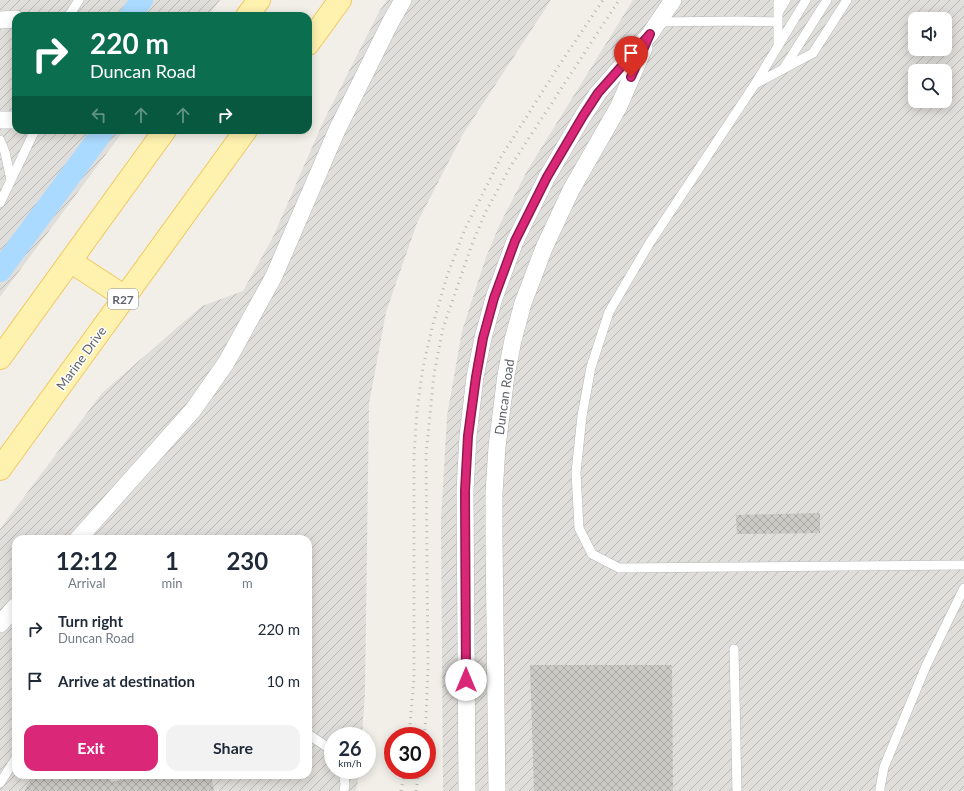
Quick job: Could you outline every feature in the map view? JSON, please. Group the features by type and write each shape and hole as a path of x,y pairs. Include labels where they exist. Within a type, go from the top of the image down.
{"main road":[{"path":"250,12 259,0"},
{"path":"312,38 340,0"},
{"path":"0,358 162,134"},
{"name":"Marine Drive","path":"0,469 243,134"},
{"path":"70,261 124,297"}],"street":[{"path":"82,535 193,410 226,363 274,276 337,130 390,23 404,0"},
{"name":"Duncan Road","path":"467,791 465,491 468,436 483,338 494,298 515,241 547,177 598,93 654,28 673,0"},
{"path":"0,20 12,19"},
{"name":"Duncan Road","path":"496,791 494,493 497,447 506,375 513,340 523,303 544,248 571,190 619,106 654,28"},
{"path":"0,120 12,120"},
{"path":"6,620 12,612"}],"lane":[{"path":"71,12 79,0"},
{"path":"778,0 778,46"},
{"path":"778,18 786,0"},
{"path":"806,0 755,84 649,244 609,312 591,367 582,416 576,472 579,528 592,554 619,568 964,565"},
{"path":"784,69 827,0"},
{"path":"755,84 812,53 847,0"},
{"path":"654,28 778,18"},
{"path":"0,203 33,134"},
{"path":"0,140 11,180"},
{"path":"880,791 884,767 926,666 963,592"},
{"path":"734,649 737,791"},
{"path":"312,737 324,745"},
{"path":"0,783 12,764"},
{"path":"344,779 344,791"}],"shaded area":[{"path":"0,0 220,0 211,12 12,12 12,134 121,134 0,297"},
{"path":"387,0 551,0 463,134 417,223 386,312 369,404 365,692 363,727 324,727 324,779 358,779 356,791 0,791 0,529 102,393 202,306 243,291 273,237 323,122 380,10"},
{"path":"633,0 964,0 964,791 443,791 441,520 447,416 462,331 486,257 500,224 527,171"}],"building":[{"path":"820,513 820,533 737,534 736,515"},
{"path":"530,665 672,665 673,791 534,791"},
{"path":"32,779 108,779 112,782 126,779 212,779 214,791 24,791"}],"waterway":[{"path":"133,12 142,0"},
{"path":"0,271 101,134"}],"railway":[{"path":"410,727 414,678 414,455 417,411 423,367 433,324 447,276 465,229 501,157 603,0"},
{"path":"425,727 428,667 426,455 434,374 443,328 471,247 485,213 512,164 619,0"},
{"path":"401,791 403,779"},
{"path":"416,791 418,779"}],"route":[{"path":"466,680 465,491 468,436 483,338 494,298 515,241 547,177 598,93 650,34 631,77"}]}
